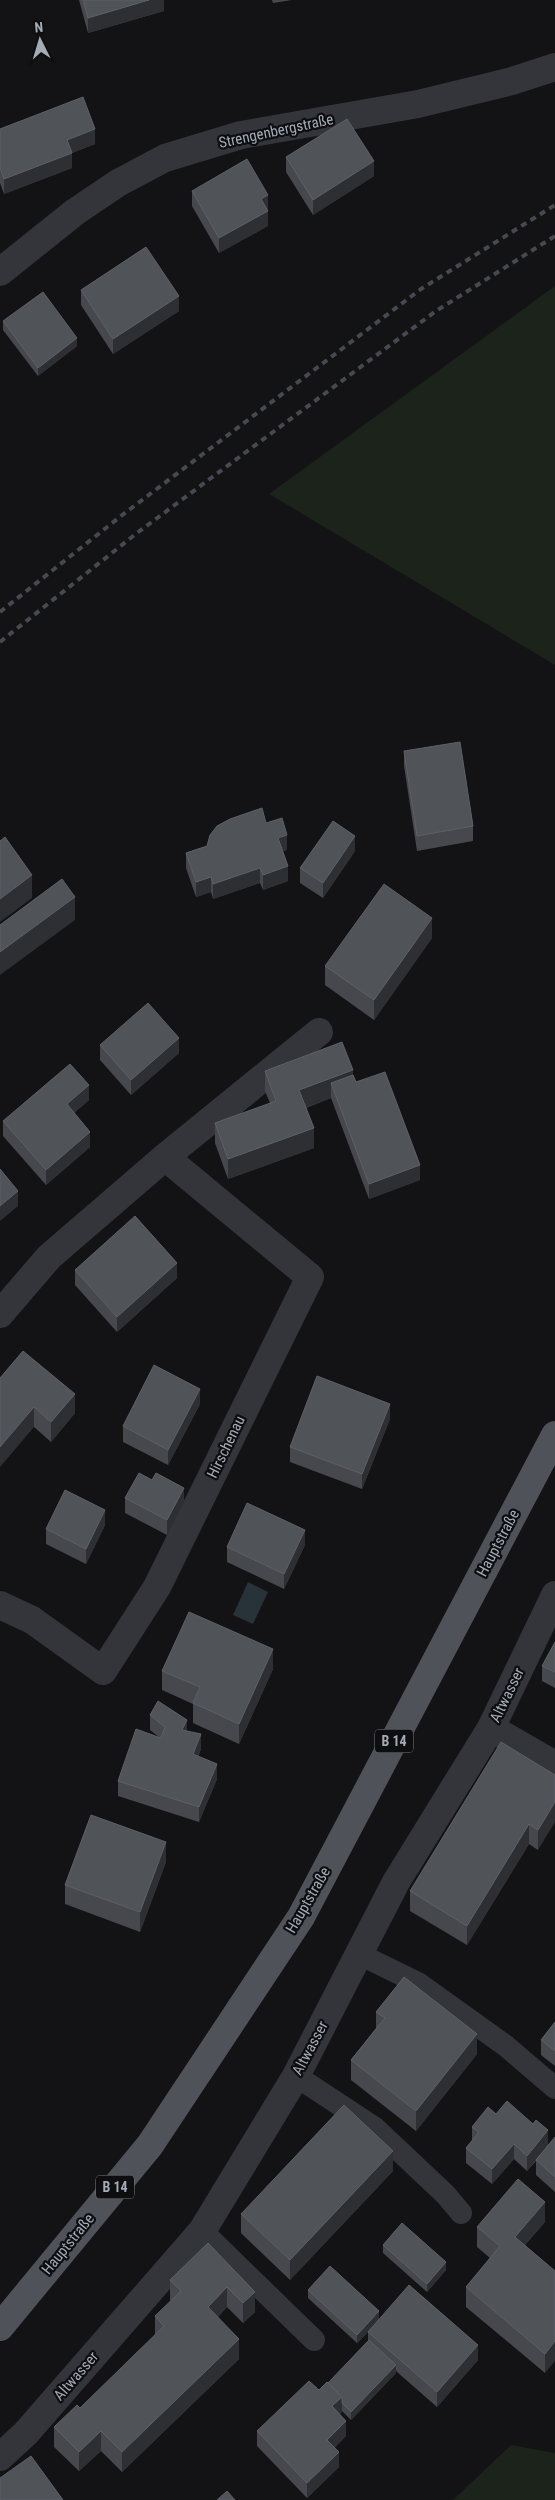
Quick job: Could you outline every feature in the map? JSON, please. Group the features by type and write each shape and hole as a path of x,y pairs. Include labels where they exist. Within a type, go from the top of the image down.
{"main road":[{"name":"Hauptstraße","path":"0,2327 150,2144 301,1917 555,1435"}],"street":[{"name":"Strengenbergstraße","path":"0,272 75,212 118,183 165,158 241,135 418,104 512,81 555,67"},
{"path":"0,1314 49,1257 165,1157 319,1032"},
{"name":"Hirschenau","path":"0,1605 32,1620 103,1671 157,1587 310,1277 165,1157"},
{"name":"Altwasser","path":"0,2457 26,2433 202,2231 296,2076 396,1882 491,1728 555,1595"},
{"path":"491,1728 555,1765"}],"lane":[{"path":"359,1954 418,1983 506,2046 555,2088"},
{"path":"296,2076 376,2128 446,2195 462,2213"},
{"path":"202,2231 314,2340"}],"shaded area":[{"path":"555,286 555,665 269,494"},
{"path":"248,1582 268,1592 253,1624 233,1615"},
{"path":"511,2445 555,2453 555,2500 453,2500"}],"building":[{"path":"83,0 149,0 88,18"},
{"path":"83,97 95,129 67,140 72,153 4,179 0,168 0,129"},
{"path":"347,119 374,161 313,200 286,157"},
{"path":"247,159 268,195 261,199 268,211 219,238 192,191"},
{"path":"146,247 179,296 113,339 81,290"},
{"path":"43,292 77,338 38,368 3,321"},
{"path":"460,742 473,826 417,836 404,751"},
{"path":"262,808 266,823 282,818 287,835 278,838 288,866 263,875 260,868 213,884 211,877 196,882 186,853 207,846 210,835 217,826 230,819"},
{"path":"333,821 355,836 323,883 300,868"},
{"path":"5,837 32,875 0,899 0,841"},
{"path":"62,879 75,897 0,952 0,925"},
{"path":"384,884 432,918 374,1000 325,966"},
{"path":"148,1003 179,1038 131,1080 100,1045"},
{"path":"342,1042 353,1070 299,1090 314,1128 228,1159 215,1123 276,1101 265,1071"},
{"path":"70,1064 89,1085 67,1104 90,1132 46,1170 3,1121"},
{"path":"385,1072 420,1165 369,1184 331,1083 353,1075 356,1082"},
{"path":"0,1169 18,1191 0,1206"},
{"path":"135,1216 177,1263 117,1317 75,1270"},
{"path":"23,1351 75,1394 51,1422 34,1407 0,1447 0,1378"},
{"path":"154,1365 200,1389 168,1450 123,1426"},
{"path":"317,1376 390,1404 362,1474 290,1447"},
{"path":"139,1473 152,1480 156,1473 184,1488 167,1520 125,1498"},
{"path":"65,1490 105,1510 86,1549 46,1529"},
{"path":"247,1503 305,1530 284,1574 227,1547"},
{"path":"189,1612 273,1649 239,1724 193,1703 200,1687 162,1671"},
{"path":"555,1642 555,1672 542,1666"},
{"path":"158,1701 187,1720 182,1730 201,1734 193,1754 217,1764 199,1807 118,1781 136,1729 161,1738 165,1727 150,1715"},
{"path":"501,1742 555,1775 555,1802 538,1830 529,1824 467,1926 410,1891"},
{"path":"91,1815 166,1842 140,1912 65,1885"},
{"path":"404,1977 477,2034 416,2111 351,2060 385,2018 376,2012"},
{"path":"555,2022 555,2051 541,2040"},
{"path":"507,2101 533,2124 536,2120 548,2130 527,2156 514,2144 492,2169 466,2148 479,2132 472,2127 488,2107 496,2114"},
{"path":"344,2105 393,2151 290,2260 241,2214"},
{"path":"555,2137 555,2177 536,2160"},
{"path":"518,2179 545,2202 515,2237 555,2271 555,2341 545,2354 466,2287 500,2246 477,2227"},
{"path":"402,2223 446,2262 427,2284 383,2245"},
{"path":"208,2243 255,2292 243,2303 227,2287 208,2307 239,2339 122,2452 101,2431 79,2452 54,2427 77,2405 80,2408 164,2326 155,2316 181,2291 170,2280"},
{"path":"330,2266 379,2311 357,2335 308,2290"},
{"path":"409,2285 478,2345 437,2392 368,2332"},
{"path":"369,2340 396,2365 351,2412 342,2403 342,2397 328,2383"},
{"path":"309,2381 319,2390 327,2382 342,2397 332,2406 346,2421 327,2440 339,2452 307,2483 257,2431"},
{"path":"31,2456 63,2500 0,2500 0,2478"},
{"path":"227,2491 235,2500 217,2500"}],"railway":[{"path":"0,612 121,516 421,289 555,205"},
{"path":"0,642 137,533 436,311 555,236"}]}
